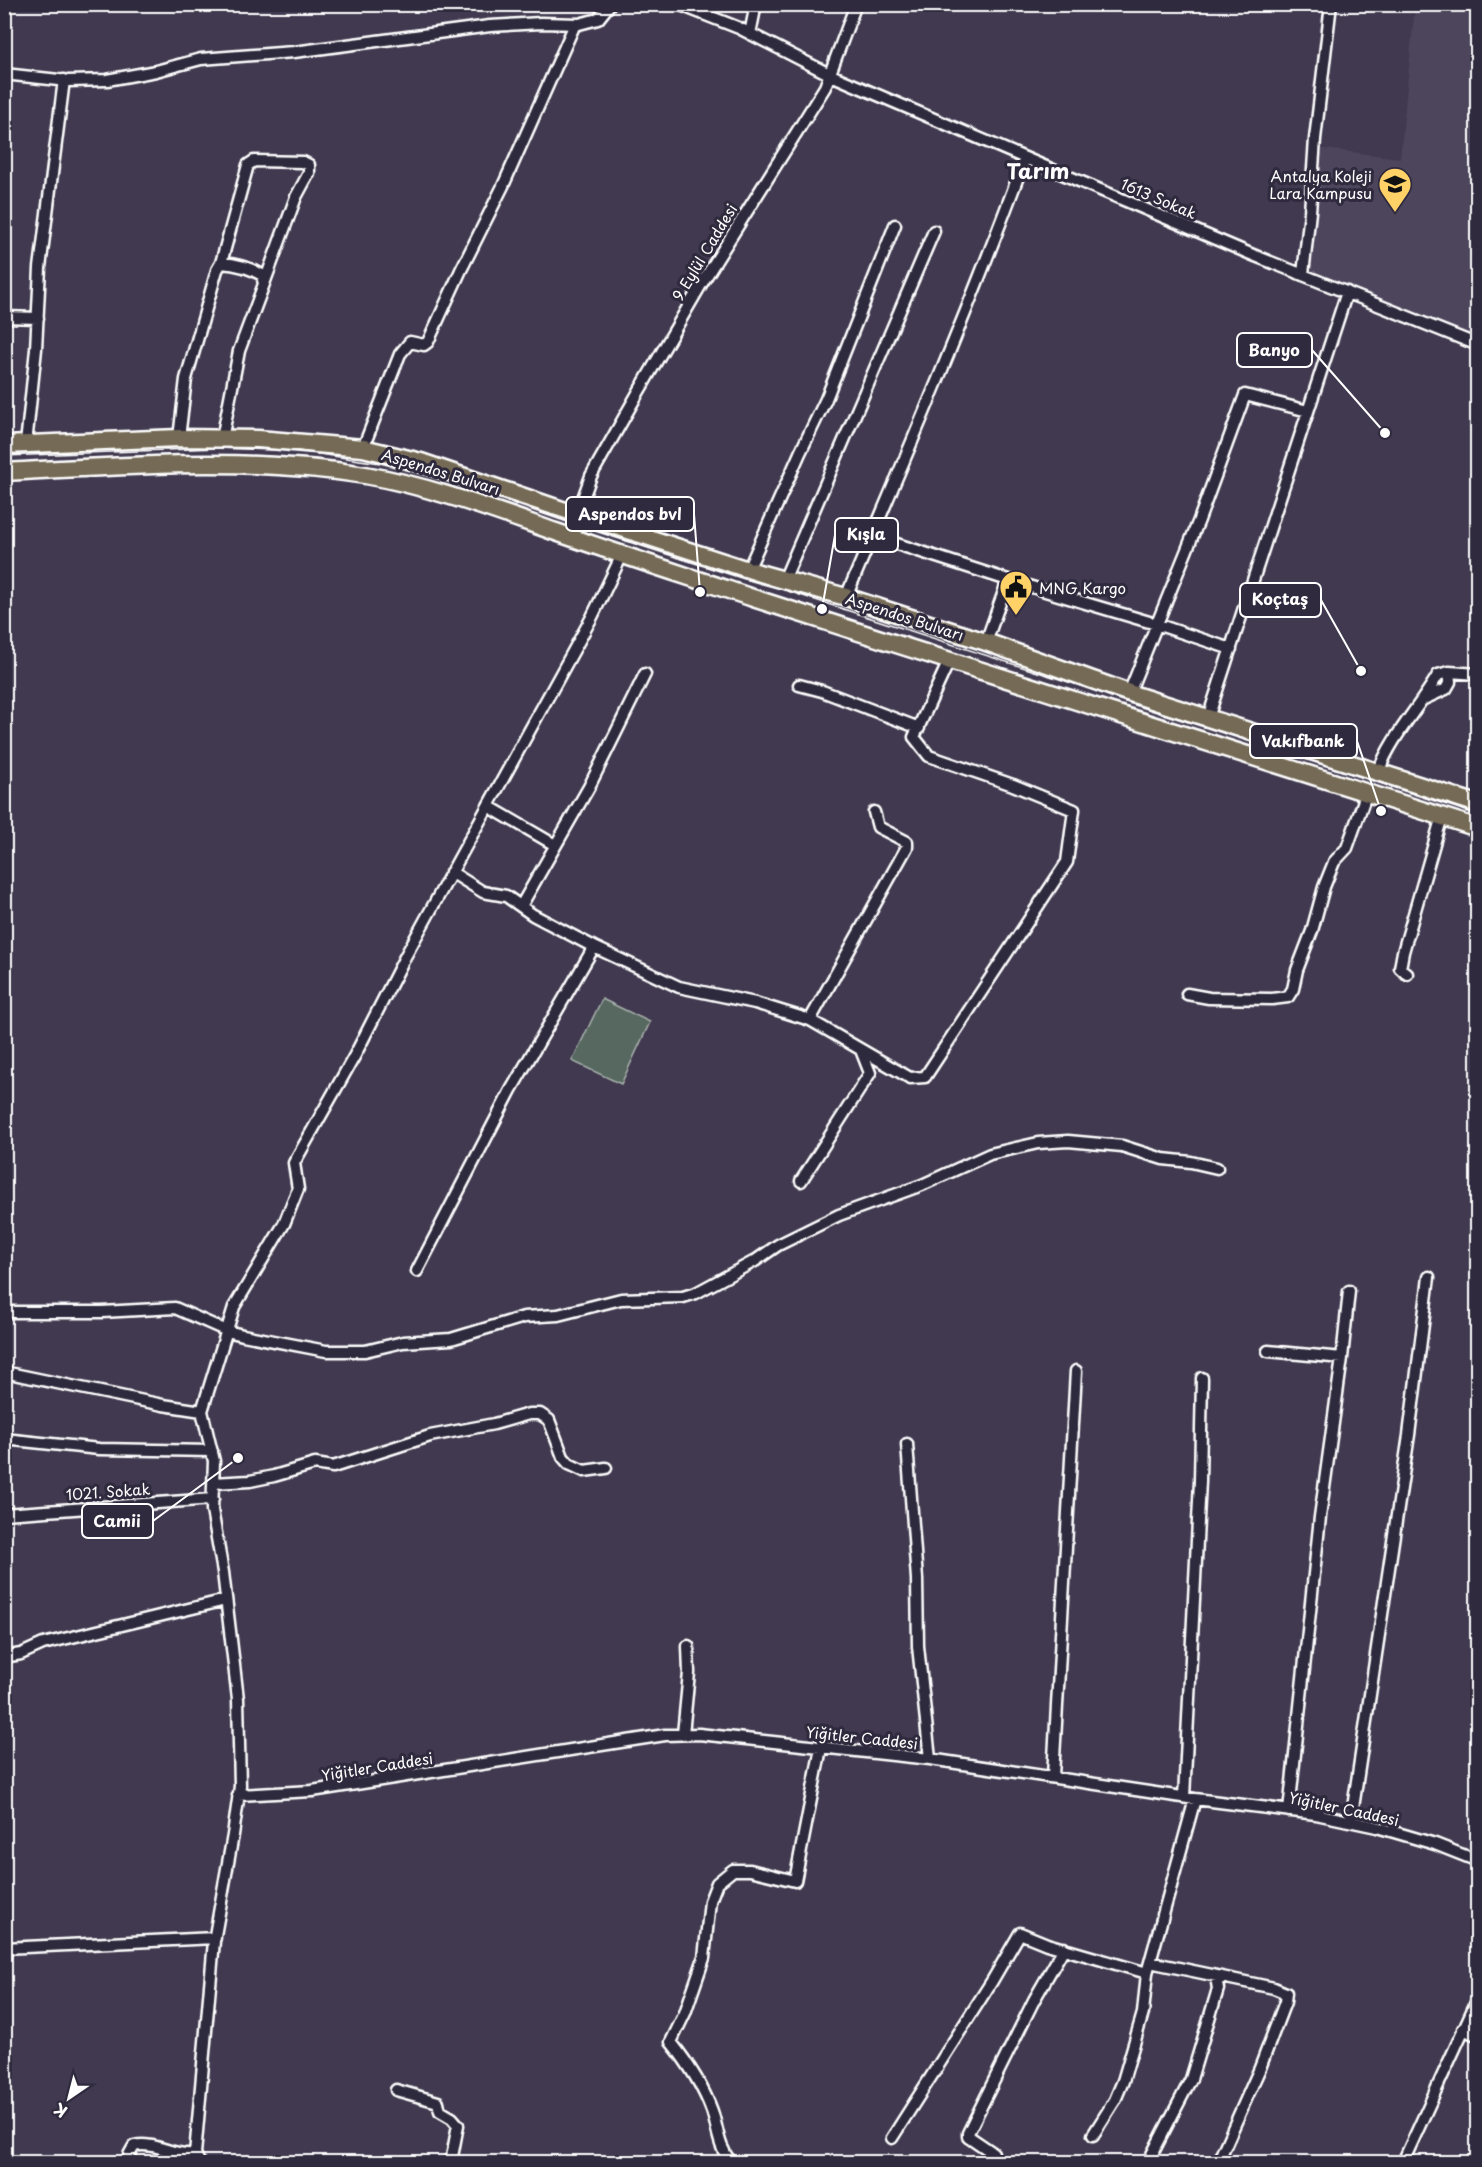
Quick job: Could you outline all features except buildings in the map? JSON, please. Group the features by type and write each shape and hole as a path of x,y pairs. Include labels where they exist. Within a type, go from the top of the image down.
{"main road":[{"name":"Aspendos Bulvarı","path":"4,445 179,438 290,441 363,448 421,462 748,570 846,597 986,642 1129,693 1478,804"},
{"name":"Aspendos Bulvarı","path":"4,472 195,463 254,463 368,476 424,488 950,662 1478,828"}],"street":[{"path":"4,74 64,80 107,80 156,71 201,59 306,51 490,26 575,24 598,19 610,4"},
{"name":"1613 Sokak","path":"678,4 750,34 831,75 1025,158 1478,345"},
{"path":"750,34 756,4"},
{"name":"9 Eylül Caddesi","path":"577,515 591,476 638,393 831,75 856,4"},
{"path":"1303,274 1315,140 1331,4"},
{"path":"363,448 400,354 410,342 424,345 429,342 460,270 508,176 575,24"},
{"path":"26,444 36,349 40,268 64,80"},
{"path":"846,597 917,433 986,263 1025,158"},
{"path":"179,438 186,379 248,165 254,161 303,162 309,165 309,173 296,197 239,351 222,439"},
{"path":"748,570 826,399 896,225"},
{"path":"784,580 934,231"},
{"path":"221,262 254,270 262,275 264,284"},
{"path":"1208,718 1347,292"},
{"path":"4,317 38,318"},
{"path":"1129,693 1199,520 1245,395 1308,411"},
{"path":"872,536 1231,649"},
{"path":"128,2163 134,2146 144,2143 183,2156 197,2158 214,1938 238,1795 238,1699 212,1510 214,1461 202,1411 234,1307 284,1224 298,1189 294,1163 355,1055 451,872 592,616 622,555"},
{"path":"986,642 1008,580"},
{"path":"451,872 483,892 506,896 533,915 679,987 755,1003 810,1020 910,1078 925,1077 1067,862 1074,810 1013,785 929,756 914,737 950,662"},
{"path":"1378,773 1385,753 1424,699 1446,689 1450,682 1449,672 1478,674"},
{"path":"521,906 589,787 645,674"},
{"path":"799,685 822,691 919,728"},
{"path":"1187,994 1209,998 1288,997 1293,989 1297,970 1312,932 1324,887 1334,862 1347,848 1366,792"},
{"path":"488,806 555,845"},
{"path":"810,1020 907,847 907,842 878,826 874,812"},
{"path":"1407,974 1400,968 1403,952 1442,816"},
{"path":"417,1271 511,1090 594,947"},
{"path":"801,1181 870,1073 861,1050"},
{"path":"4,1312 102,1312 175,1308 227,1331 326,1351 365,1351 403,1342 451,1340 524,1317 543,1314 558,1315 621,1299 683,1298 738,1270 778,1245 854,1209 922,1185 990,1154 1051,1141 1122,1146 1163,1159 1217,1168"},
{"path":"1351,1821 1409,1435 1429,1277"},
{"path":"1289,1811 1319,1527 1349,1291"},
{"path":"1268,1351 1342,1358"},
{"path":"1053,1776 1076,1371"},
{"path":"4,1372 202,1411"},
{"path":"1093,2135 1123,2081 1143,2013 1148,1967 1189,1798 1202,1378"},
{"path":"213,1484 250,1481 315,1464 333,1467 430,1436 494,1424 529,1414 540,1414 549,1420 563,1457 568,1464 584,1471 606,1468"},
{"path":"4,1439 99,1449 212,1451"},
{"path":"907,1444 917,1579 918,1646 930,1759"},
{"name":"1021. Sokak","path":"4,1514 213,1499"},
{"path":"4,1657 21,1654 43,1644 226,1600"},
{"path":"683,1734 688,1646"},
{"name":"Yiğitler Caddesi","path":"238,1795 312,1791 665,1735 699,1734 930,1759 1351,1821 1435,1844 1478,1860"},
{"path":"731,2163 723,2152 711,2109 687,2062 671,2042 685,2013 704,1959 710,1901 717,1883 733,1870 750,1870 795,1881 820,1748"},
{"path":"892,2138 1020,1934 1064,1948 1148,1967 1216,1976 1274,1988 1286,1993 1285,2002 1260,2068 1218,2163"},
{"path":"4,1948 214,1938"},
{"path":"993,2153 968,2136 968,2133 1020,2028 1064,1948"},
{"path":"1148,2163 1191,2079 1218,1989 1216,1976"},
{"path":"1403,2163 1478,1998"},
{"path":"1464,2030 1478,2036"},
{"path":"396,2090 438,2102 440,2111 452,2118 458,2125 451,2163"}],"shaded area":[{"name":"Antalya Koleji Lara Kampusu","path":"1415,5 1477,5 1477,338 1308,269 1317,148 1400,158"}],"green space":[{"path":"602,999 650,1022 621,1084 572,1061"}],"tram line":[{"path":"4,456 219,448 299,451 380,463 498,497 1478,815"}],"place":[{"name":"Antalya Koleji Lara Kampusu","path":"1395,213"},
{"name":"Banyo","path":"1385,433"},
{"name":"Aspendos bvl","path":"700,592"},
{"name":"Kışla","path":"822,609"},
{"name":"MNG Kargo","path":"1016,616"},
{"name":"Koçtaş","path":"1361,671"},
{"name":"Vakıfbank","path":"1381,811"},
{"name":"Camii","path":"238,1458"}],"district":[{"name":"Tarım","path":"1038,170"}]}
